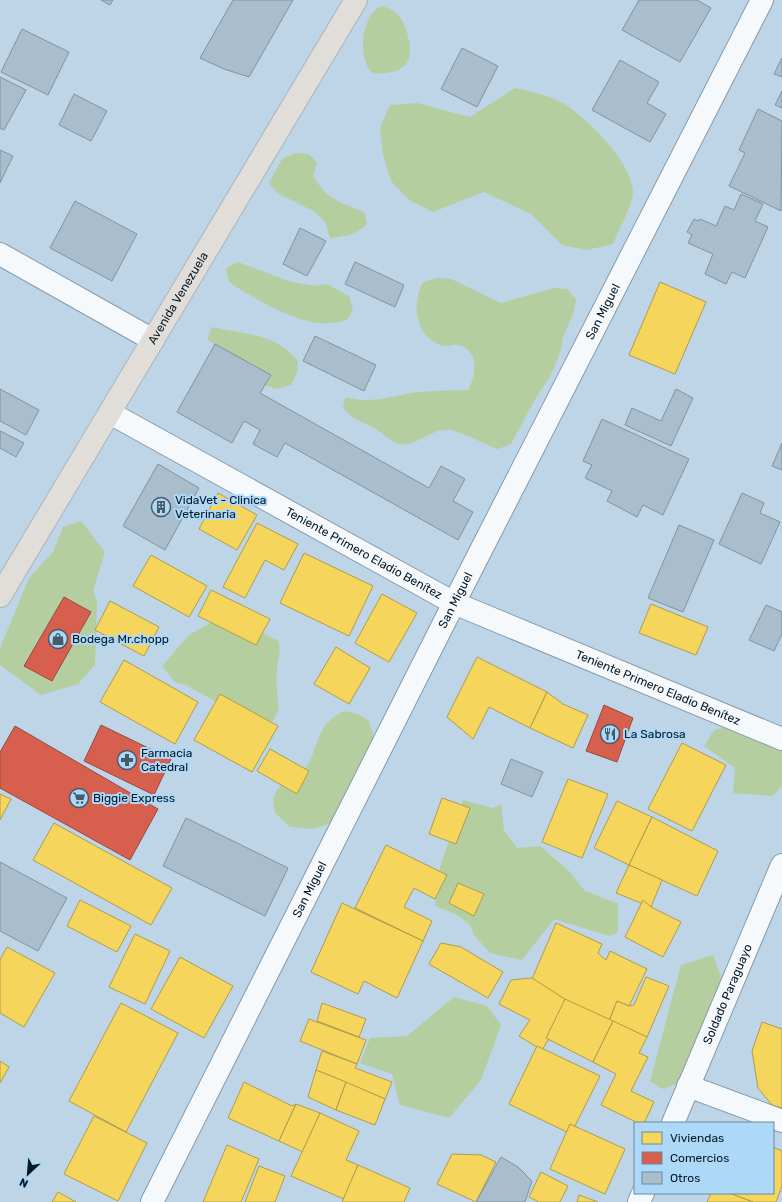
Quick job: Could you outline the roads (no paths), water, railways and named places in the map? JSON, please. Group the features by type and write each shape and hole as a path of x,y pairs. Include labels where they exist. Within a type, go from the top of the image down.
{"main road":[{"name":"Avenida Venezuela","path":"0,596 356,0"}],"street":[{"name":"San Miguel","path":"152,1202 454,603 762,0"},
{"path":"0,254 153,340"},
{"name":"Teniente Primero Eladio Benítez","path":"110,413 454,603 782,739"},
{"name":"Soldado Paraguayo","path":"673,1122 782,865"},
{"path":"688,1086 782,1121"}],"place":[{"name":"VidaVet - Clinica Veterinaria","path":"161,507"},
{"name":"Bodega Mr.chopp","path":"58,639"},
{"name":"La Sabrosa","path":"610,734"},
{"name":"Farmacia Catedral","path":"127,760"},
{"name":"Biggie Express","path":"79,798"}]}
